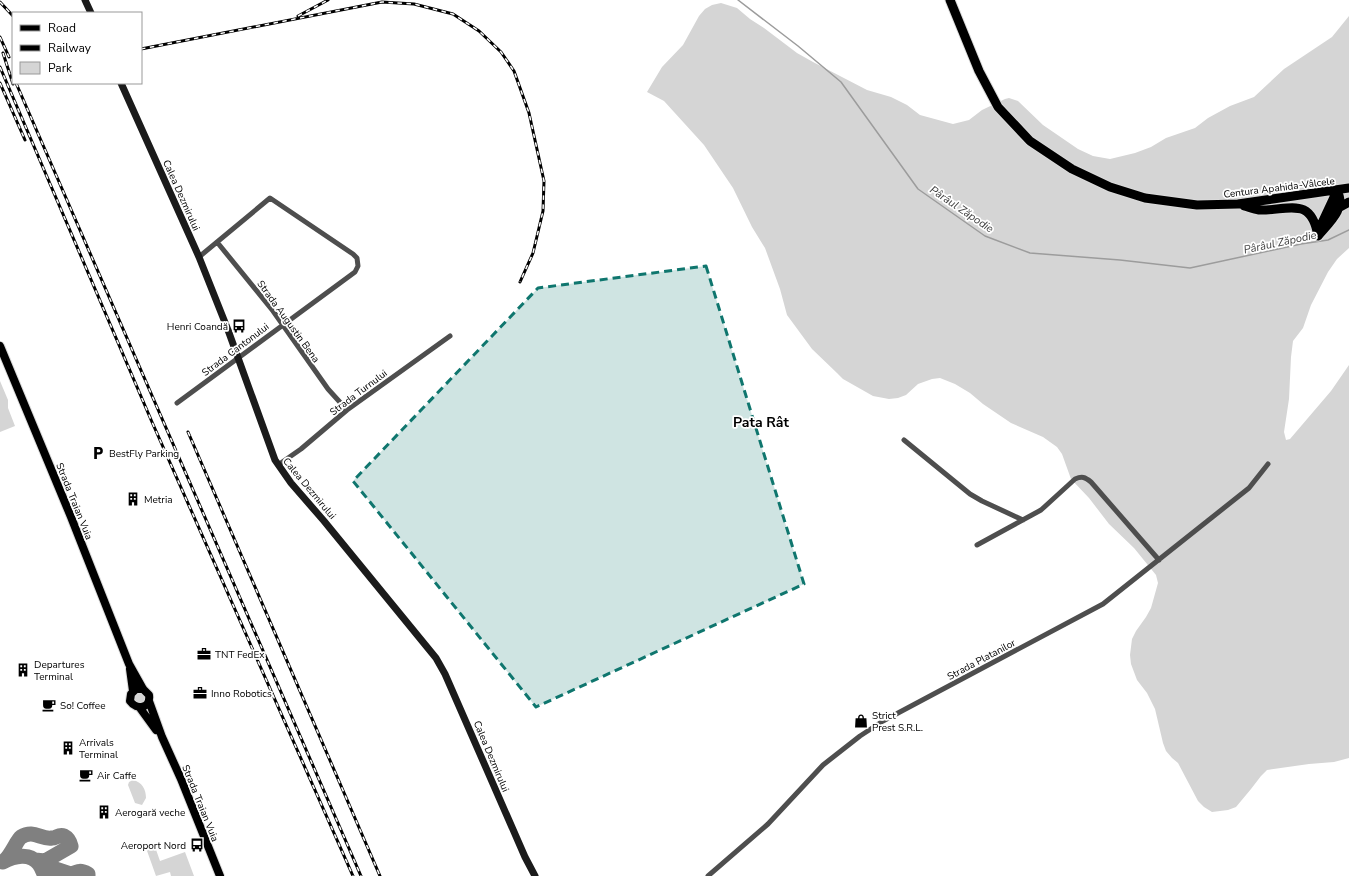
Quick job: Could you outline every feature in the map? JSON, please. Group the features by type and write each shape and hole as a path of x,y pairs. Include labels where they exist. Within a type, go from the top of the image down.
{"highway":[{"name":"Centura Apahida-Vâlcele","path":"950,0 979,72 998,107 1030,141 1072,169 1110,187 1145,198 1197,205 1238,204 1337,191 1349,188"},
{"path":"1318,236 1322,223 1337,191"},
{"path":"1318,236 1328,225 1340,207 1341,201 1337,191"},
{"path":"1340,207 1349,202"},
{"path":"1238,204 1258,210 1300,208 1313,218 1318,236"}],"main road":[{"path":"86,0 91,12"},
{"name":"Calea Dezmirului","path":"121,84 199,257 238,357 272,454 278,466 436,658 445,674 525,857 535,876"},
{"name":"Strada Traian Vuia","path":"0,346 74,524 129,664 143,689 149,695 149,701 162,737 181,779 220,876"},
{"name":"Strada Traian Vuia","path":"129,664 133,691 130,701 136,707 140,708 162,737"},
{"path":"133,691 140,688 143,689"},
{"path":"140,708 146,705 149,701"}],"street":[{"name":"Strada Cantonului","path":"177,403 355,272 358,266 357,258 353,254 270,198 217,242"},
{"path":"199,257 217,242"},
{"name":"Strada Augustin Bena","path":"217,242 268,306 328,388 348,410"},
{"name":"Strada Turnului","path":"278,466 348,410 450,336"},
{"path":"904,440 970,494 982,502 1023,520"},
{"name":"Strada Platanilor","path":"708,876 768,824 823,766 860,736 883,721 1103,604 1249,488 1268,464"},
{"path":"977,545 1023,520 1048,504 1075,479 1085,478 1091,482 1159,560"}],"highlighted area":[{"path":"706,266 804,584 536,707 353,481 538,288"}],"green space":[{"path":"721,3 737,8 797,53 867,90 891,97 907,105 920,115 953,124 969,120 982,110 1009,98 1018,101 1043,125 1078,149 1093,156 1110,159 1135,153 1151,147 1166,138 1195,128 1208,118 1230,106 1254,97 1284,69 1332,37 1349,16 1349,248 1337,259 1328,272 1311,305 1303,328 1293,341 1289,399 1284,432 1286,440 1290,439 1331,391 1349,365 1349,758 1334,762 1267,770 1236,807 1228,810 1212,812 1204,807 1198,801 1178,763 1166,751 1155,709 1147,693 1137,680 1131,664 1130,655 1132,639 1151,608 1158,583 1156,575 1134,548 1109,524 1089,498 1071,479 1062,454 1057,447 1043,437 1011,423 983,404 970,393 955,384 940,378 918,384 906,395 898,398 889,399 873,396 843,379 812,349 787,315 780,289 765,248 752,227 733,188 704,145 664,101 647,92 662,67 683,45 699,16 705,9 712,5"},
{"path":"0,381 8,400 8,408 15,426 0,432"},
{"path":"140,691 146,697 144,703 136,704 132,696"},
{"path":"133,780 139,782 144,789 146,798 142,805 135,803 128,785 129,782"},
{"path":"154,844 160,861 185,852 194,876 171,876 170,872 156,876 146,848"}],"waterway":[{"name":"Pârâul Zăpodie","path":"738,0 798,46 841,82 918,189 985,236 1030,253 1120,260 1190,268 1301,244 1328,240 1349,230"}],"taxiway":[{"path":"5,860 19,839 26,835 34,834 44,838 64,836 67,838 71,846 45,861 35,860"},
{"path":"3,862 22,856 31,858 39,864 45,876"},
{"path":"38,863 71,874 81,871 88,874 88,876"}],"railway":[{"path":"298,16 328,0"},
{"path":"0,2 12,15"},
{"path":"142,49 382,2 414,4 453,14 479,31 501,52 514,71 529,113 544,181 543,211 533,253 520,282"},
{"path":"0,37 9,57"},
{"path":"3,53 12,81"},
{"path":"0,67 152,422 353,876"},
{"path":"0,83 25,140"},
{"path":"16,84 361,876"},
{"path":"188,432 380,876"}],"place":[{"name":"Henri Coandă","path":"239,326"},
{"name":"BestFly Parking","path":"98,453"},
{"name":"Metria","path":"133,499"},
{"name":"TNT FedEx","path":"204,654"},
{"name":"Departures Terminal","path":"23,670"},
{"name":"Inno Robotics","path":"200,693"},
{"name":"So! Coffee","path":"49,705"},
{"name":"Strict Prest S.R.L.","path":"861,721"},
{"name":"Arrivals Terminal","path":"68,748"},
{"name":"Air Caffe","path":"86,775"},
{"name":"Aerogară veche","path":"104,812"},
{"name":"Aeroport Nord","path":"197,845"}],"district":[{"name":"Pata Rât","path":"761,422"}]}
